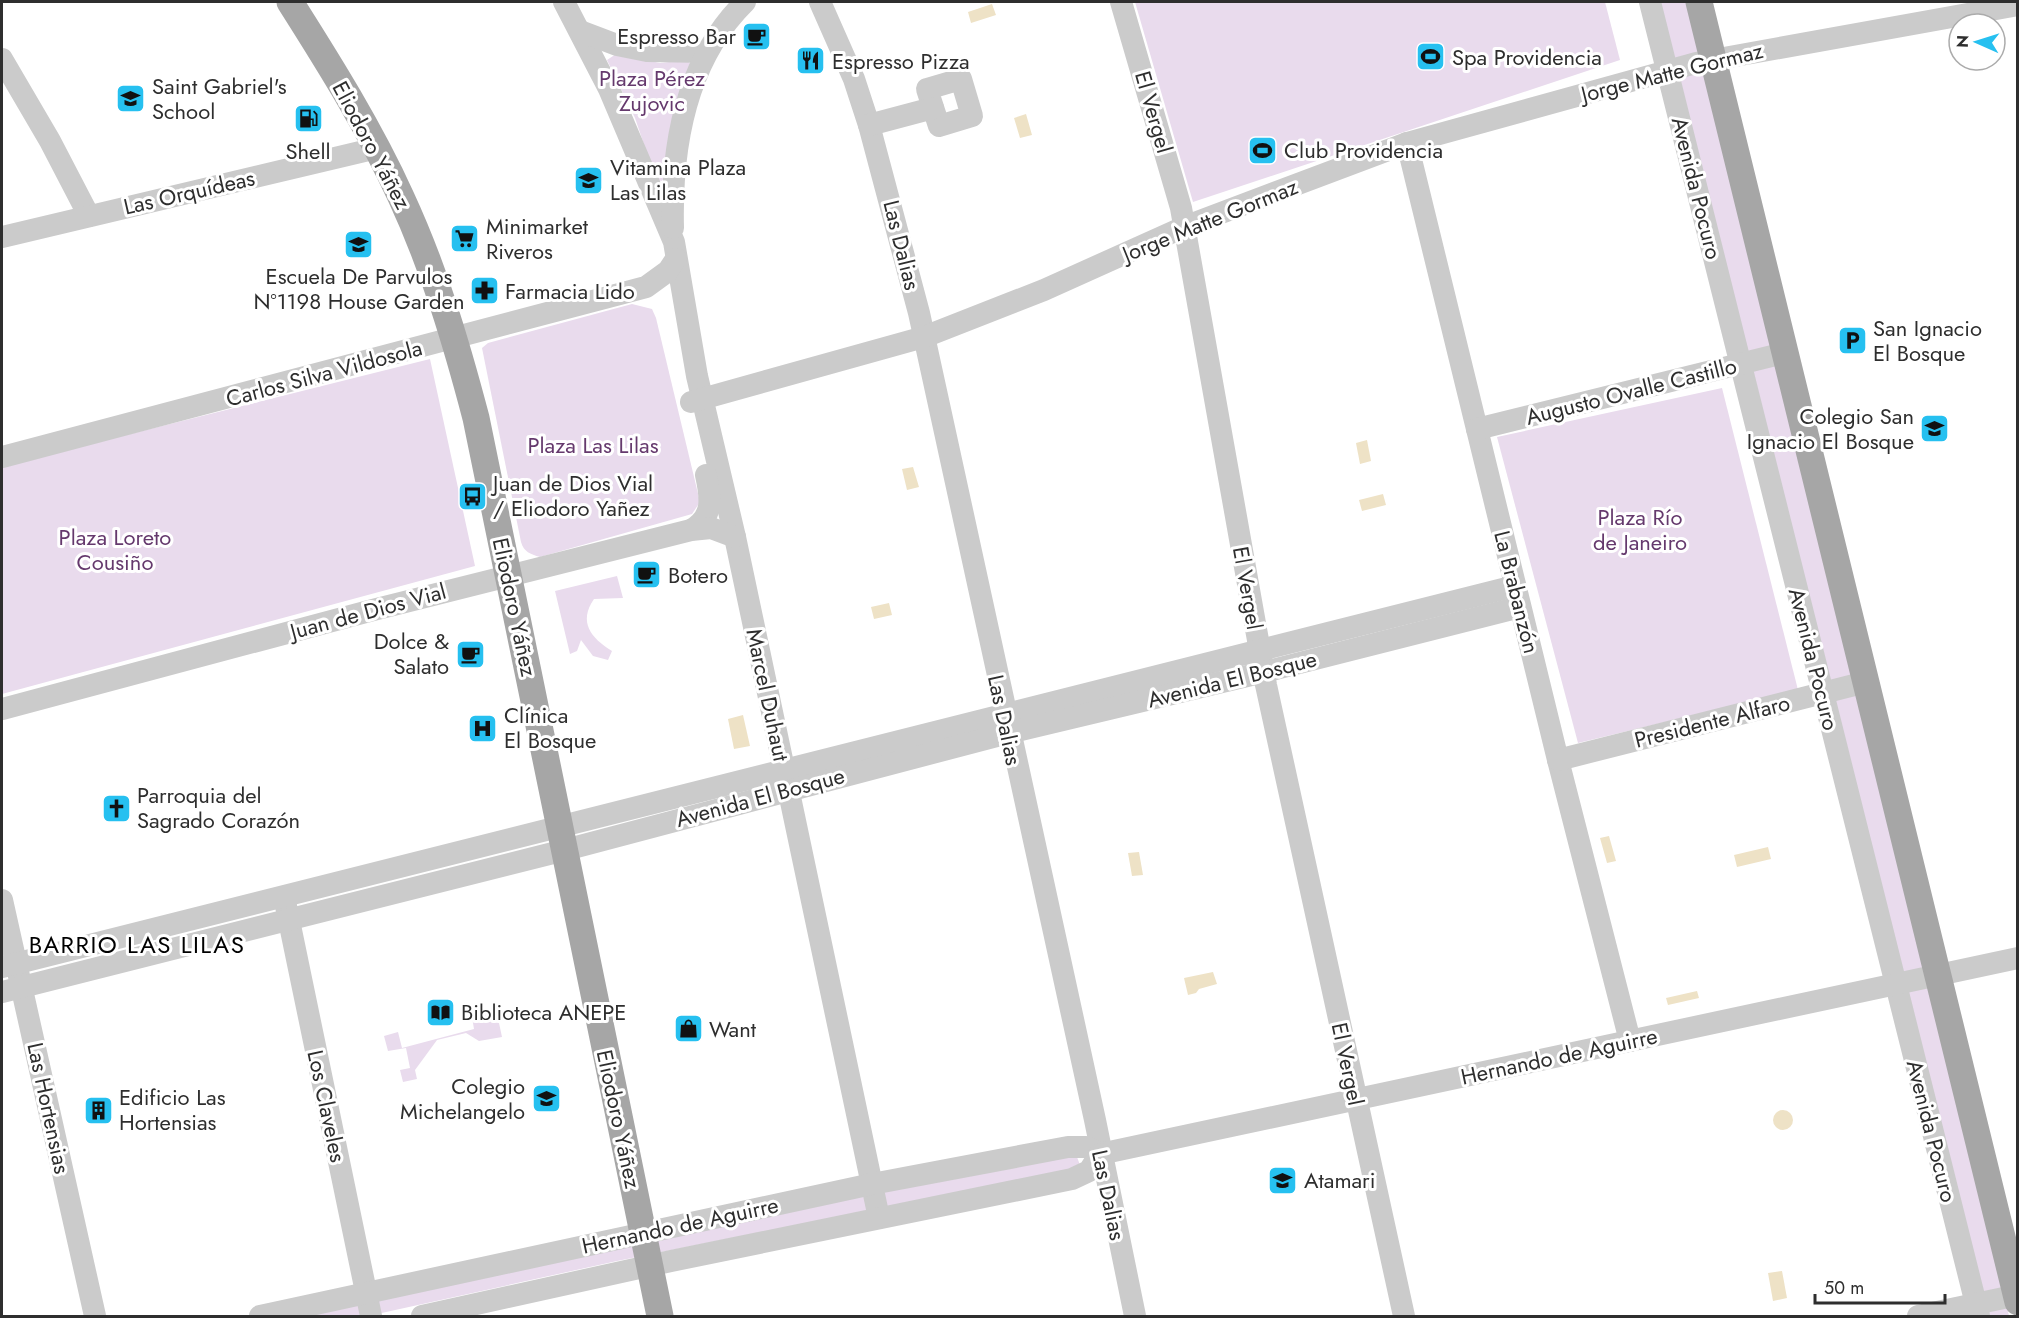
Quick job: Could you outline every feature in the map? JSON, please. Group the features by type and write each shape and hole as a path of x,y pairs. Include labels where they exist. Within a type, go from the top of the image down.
{"main road":[{"name":"Eliodoro Yáñez","path":"290,2 358,112 377,148 423,249 454,339 476,418 660,1317"},
{"name":"Avenida Pocuro","path":"1699,2 2017,1298"}],"street":[{"name":"Marcel Duhaut","path":"564,2 625,124 675,251"},
{"name":"Marcel Duhaut","path":"745,2 707,52 686,106 677,148 675,251 697,401 735,537 879,1218"},
{"name":"Las Dalias","path":"820,2 854,79 895,215 1095,1120 1100,1154 1135,1317"},
{"name":"El Vergel","path":"1121,2 1152,102 1185,227 1262,661 1404,1317"},
{"name":"Avenida Pocuro","path":"1650,2 1978,1310"},
{"name":"Jorge Matte Gormaz","path":"697,401 924,338 1044,290 1185,227 1407,143 1668,69 1974,7 2018,4"},
{"path":"580,31 617,45 647,51 707,52"},
{"path":"2,59 50,141 89,216"},
{"path":"869,125 933,108"},
{"name":"La Brabanzón","path":"1407,143 1558,760 1630,1041"},
{"name":"Las Orquídeas","path":"2,237 377,148"},
{"name":"Carlos Silva Vildosola","path":"2,457 646,287 668,271 675,251"},
{"path":"646,287 658,291 668,300 697,401 711,505 704,520 691,530"},
{"name":"Augusto Ovalle Castillo","path":"1477,429 1784,353"},
{"name":"Juan de Dios Vial","path":"2,709 508,575 691,530 711,528 735,537"},
{"name":"Avenida El Bosque","path":"12,989 288,919 562,838 1006,724 1518,597"},
{"name":"Presidente Alfaro","path":"1558,760 1866,682"},
{"name":"Avenida El Bosque","path":"9,965 283,896 562,838"},
{"name":"Los Claveles","path":"283,896 371,1317"},
{"name":"Las Hortensias","path":"2,900 12,989 95,1317"},
{"name":"Hernando de Aguirre","path":"260,1317 872,1184 1068,1147 1086,1147 1100,1154 2018,958"},
{"name":"Hernando de Aguirre","path":"422,1317 650,1266 1081,1176 1095,1166 1100,1154"},
{"path":"1918,1317 1978,1310 2017,1298"}],"green space":[{"name":"Club Providencia","path":"1135,2 1605,2 1620,60 1193,202"},
{"path":"1658,2 1691,2 1928,950 2009,1316 1986,1316"},
{"name":"Plaza Pérez Zujovic","path":"616,54 660,63 687,60 692,65 665,177 662,181 656,180 635,118 607,60"},
{"name":"Plaza Las Lilas","path":"632,304 652,309 656,318 700,502 692,514 540,557 533,555 521,542 482,348 488,343"},
{"name":"Plaza Loreto Cousiño","path":"430,359 475,566 2,694 2,466"},
{"name":"Plaza Río de Janeiro","path":"1722,388 1798,690 1578,743 1497,437"},
{"path":"617,576 623,598 594,599 587,615 589,629 593,635 612,651 608,660 593,656 581,640 577,651 570,654 555,591"},
{"path":"496,1009 502,1037 479,1041 466,1033 437,1040 415,1070 417,1079 403,1082 400,1070 410,1068 406,1048 388,1051 384,1036 398,1032 402,1048 474,1029 471,1011 474,1013"},
{"path":"1068,1154 1077,1157 1080,1165 1076,1169 617,1261 368,1316 305,1316 613,1248"}],"shaded area":[{"path":"992,4 996,15 971,23 968,12"},
{"path":"1026,114 1032,135 1020,138 1014,118"},
{"path":"1367,440 1371,461 1360,464 1356,443"},
{"path":"913,467 919,487 907,490 902,469"},
{"path":"1383,494 1386,505 1362,511 1359,500"},
{"path":"889,603 892,615 874,619 871,607"},
{"path":"743,715 750,746 734,749 728,719"},
{"path":"1609,836 1616,861 1607,863 1600,838"},
{"path":"1768,847 1771,859 1737,867 1734,855"},
{"path":"1139,852 1143,875 1132,876 1128,853"},
{"path":"1213,972 1217,984 1188,995 1184,978"},
{"path":"1697,991 1699,998 1668,1005 1666,998"},
{"path":"1783,1110 1790,1113 1793,1120 1790,1127 1783,1130 1776,1127 1773,1120 1776,1113"},
{"path":"1782,1271 1787,1298 1773,1301 1768,1273"}],"place":[{"name":"Espresso Bar","path":"757,36"},
{"name":"Spa Providencia","path":"1431,57"},
{"name":"Espresso Pizza","path":"811,61"},
{"name":"Saint Gabriel's School","path":"131,99"},
{"name":"Shell","path":"308,119"},
{"name":"Club Providencia","path":"1263,150"},
{"name":"Vitamina Plaza Las Lilas","path":"589,180"},
{"name":"Minimarket Riveros","path":"465,239"},
{"name":"Escuela De Parvulos N°1198 House Garden","path":"359,244"},
{"name":"Farmacia Lido","path":"484,291"},
{"name":"San Ignacio El Bosque","path":"1852,341"},
{"name":"Colegio San Ignacio El Bosque","path":"1935,429"},
{"name":"Juan de Dios Vial / Eliodoro Yañez","path":"472,496"},
{"name":"Botero","path":"647,575"},
{"name":"Dolce & Salato","path":"470,654"},
{"name":"Clínica El Bosque","path":"483,728"},
{"name":"Parroquia del Sagrado Corazón","path":"116,808"},
{"name":"Biblioteca ANEPE","path":"440,1012"},
{"name":"Want","path":"688,1029"},
{"name":"Colegio Michelangelo","path":"546,1099"},
{"name":"Edificio Las Hortensias","path":"98,1110"},
{"name":"Atamari","path":"1283,1180"}],"district":[{"name":"BARRIO LAS LILAS","path":"137,945"}]}
